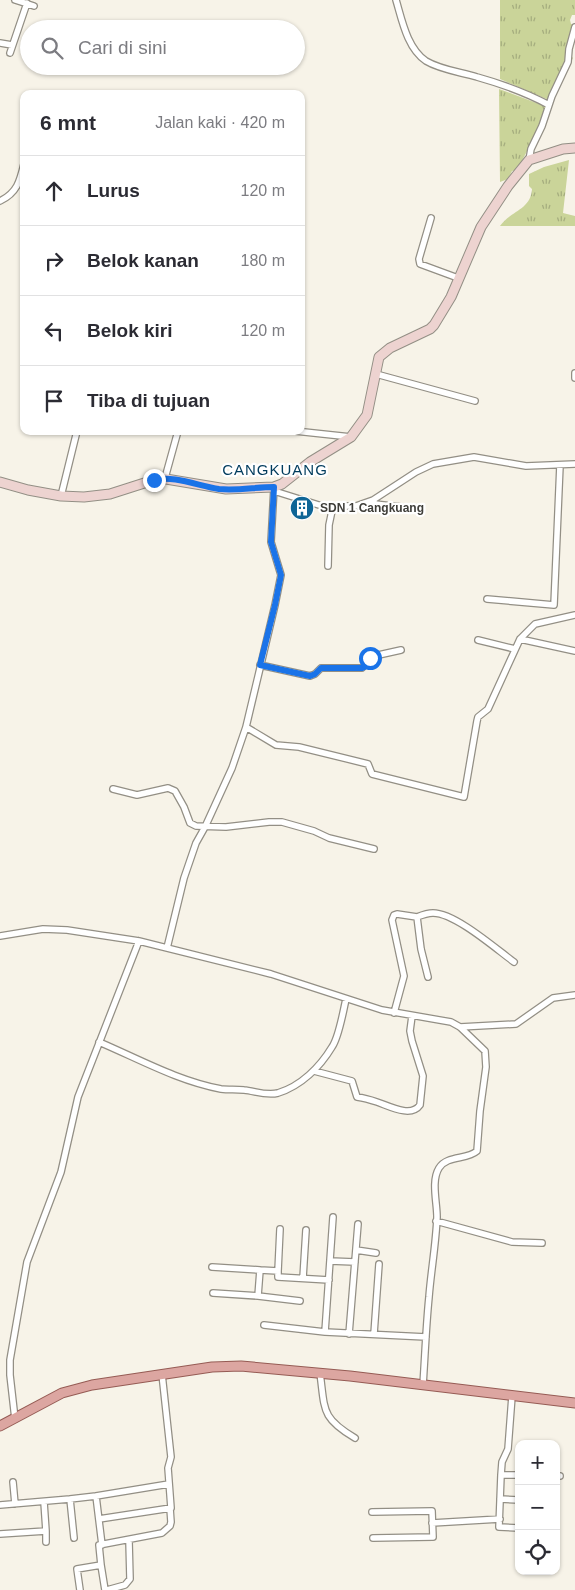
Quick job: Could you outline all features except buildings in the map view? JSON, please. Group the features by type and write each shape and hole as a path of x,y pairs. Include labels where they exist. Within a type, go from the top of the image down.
{"main road":[{"path":"0,1426 62,1393 92,1385 212,1366 320,1374 575,1403"}],"street":[{"path":"15,0 34,6"},
{"path":"396,0 402,24 416,50 426,61 460,73 524,91 548,104"},
{"path":"21,20 27,3"},
{"path":"10,53 20,23"},
{"path":"274,489 310,462 351,437 367,415 379,357 384,352 432,328 451,297 481,226 529,160 531,149 542,126 548,104 568,62 569,49 575,27"},
{"path":"0,43 12,46"},
{"path":"529,160 562,149 575,148"},
{"path":"0,201 16,190 20,181"},
{"path":"431,218 419,259 420,264 458,278"},
{"path":"575,373 575,378"},
{"path":"376,374 475,402"},
{"path":"305,432 351,437"},
{"path":"61,496 76,435"},
{"path":"165,478 177,435"},
{"path":"0,482 28,490 61,496 84,497 110,494 165,478 226,489 274,489 321,506 356,506 373,500 416,472 434,464 474,457 483,457 526,466 575,464"},
{"path":"487,599 554,605 560,465"},
{"path":"167,948 184,878 196,843 232,768 246,727 275,605 281,575 271,542 274,489"},
{"path":"373,500 375,504 401,507"},
{"path":"328,566 329,525 333,506"},
{"path":"246,727 276,745 299,746 368,764 372,774 464,797 478,717 488,709 520,639 534,624 575,615"},
{"path":"520,639 575,652"},
{"path":"478,640 515,649"},
{"path":"260,665 310,676 321,668 362,668 374,656 400,650"},
{"path":"112,789 137,795 168,788 172,789 180,799 190,823 196,826 226,827 282,822 314,831 329,838 374,849"},
{"path":"394,1012 404,976 392,918 397,914 417,916 431,912 438,913 456,921 514,962"},
{"path":"417,916 428,977"},
{"path":"0,936 43,929 67,930 139,941 271,974 346,1000 412,1016 451,1022 460,1027 485,1050 486,1067 480,1111 478,1148 474,1154 447,1161 439,1168 436,1184 436,1221 423,1385"},
{"path":"15,1419 10,1360 27,1262 62,1172 78,1097 139,941"},
{"path":"460,1027 516,1024 553,998 575,995"},
{"path":"99,1042 175,1075 202,1084 262,1094 277,1093 295,1085 314,1072 333,1046 346,1000"},
{"path":"314,1072 352,1081 357,1097 376,1101 397,1109 412,1111 417,1109 420,1105 423,1076 410,1031 412,1016"},
{"path":"325,1332 333,1217"},
{"path":"436,1221 512,1242 542,1243"},
{"path":"349,1334 358,1224"},
{"path":"280,1229 278,1277 329,1280"},
{"path":"303,1278 306,1230"},
{"path":"356,1250 376,1253"},
{"path":"330,1261 355,1262"},
{"path":"374,1334 379,1264"},
{"path":"212,1267 278,1271"},
{"path":"258,1296 260,1270"},
{"path":"212,1293 300,1301"},
{"path":"264,1325 349,1334 426,1337"},
{"path":"129,1541 130,1580 125,1585 106,1590 99,1545 129,1541 162,1533 170,1526 171,1508 168,1468 171,1457 162,1374"},
{"path":"320,1374 325,1410 337,1427 355,1438"},
{"path":"512,1396 508,1449 502,1462 499,1527 515,1528"},
{"path":"501,1475 515,1475"},
{"path":"13,1482 15,1504"},
{"path":"0,1505 96,1496 169,1484"},
{"path":"96,1496 102,1545"},
{"path":"70,1499 74,1538"},
{"path":"500,1499 515,1500"},
{"path":"44,1502 46,1542"},
{"path":"99,1519 170,1508"},
{"path":"372,1512 432,1511 433,1537 373,1538"},
{"path":"432,1523 500,1519"},
{"path":"0,1534 46,1531"},
{"path":"80,1590 77,1569 101,1565"}],"green space":[{"path":"500,0 575,0 575,15 572,15 570,20 571,24 575,25 568,53 573,58 551,101 500,79"},
{"path":"499,89 550,108 517,170 512,171 508,179 500,182"},
{"path":"569,160 563,213 575,216 575,226 500,226 528,202 532,189 529,186 529,174 544,167"}],"place":[{"name":"SDN 1 Cangkuang","path":"302,508"}],"district":[{"name":"CANGKUANG","path":"275,470"}],"route":[{"path":"154,480 160,478 172,479 226,489 274,487 271,542 277,567 281,575 260,665 312,676 321,668 362,668 366,666 370,658"}]}
